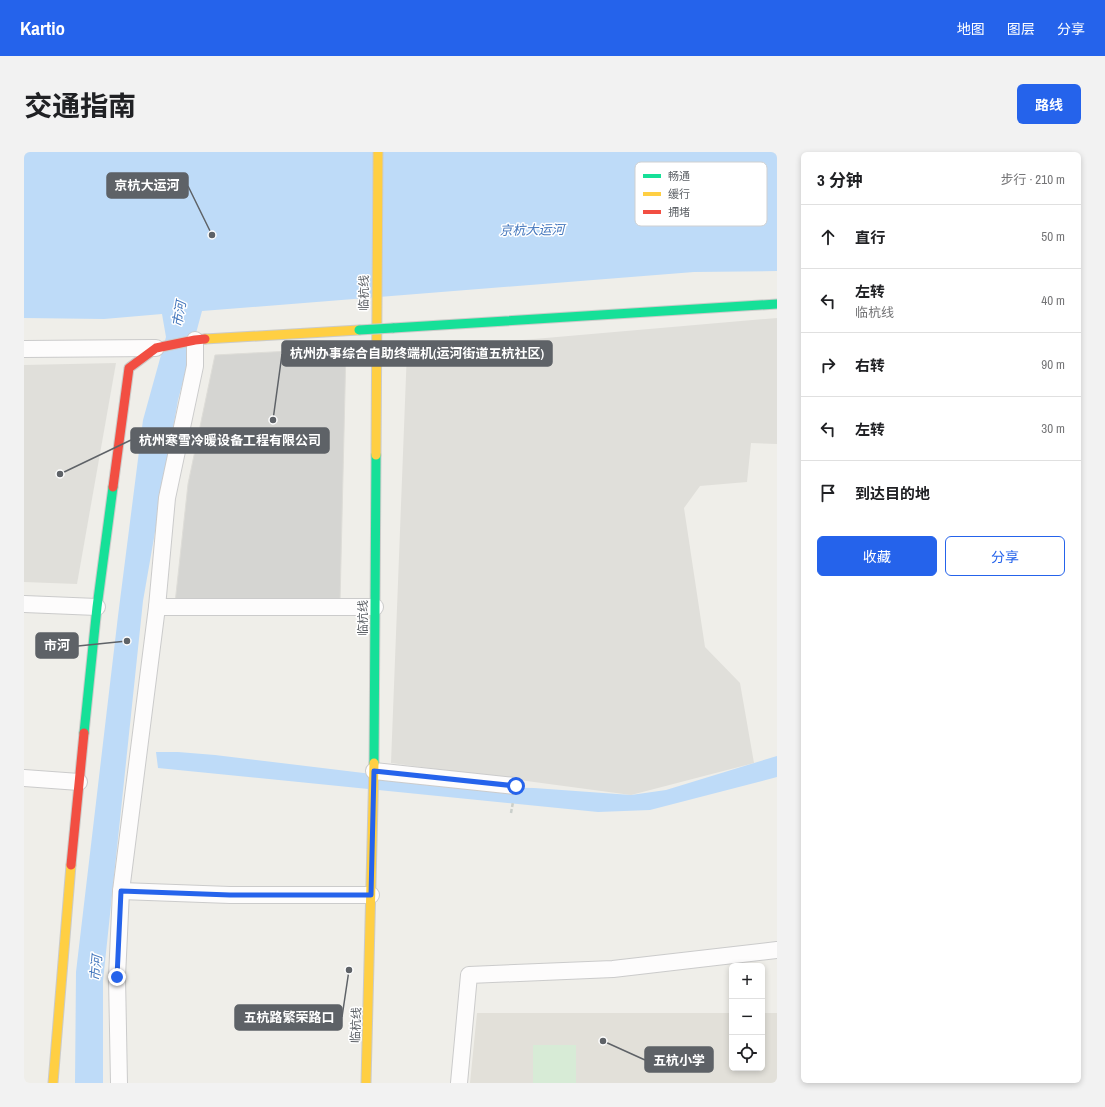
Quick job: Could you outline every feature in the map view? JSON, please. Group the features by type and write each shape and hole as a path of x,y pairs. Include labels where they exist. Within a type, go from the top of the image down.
{"street":[{"name":"临杭线","path":"366,1083 374,794 378,152"},
{"path":"24,349 156,348 195,340 777,304"},
{"path":"119,1083 117,977 121,891 157,606 167,498 195,366 195,340"},
{"path":"53,1083 68,893 97,608 129,368 156,348"},
{"path":"24,604 97,608"},
{"path":"157,606 375,608"},
{"path":"374,771 516,786"},
{"path":"24,778 79,782"},
{"path":"121,891 230,895 371,895"},
{"path":"459,1083 469,975 613,969 777,950"}],"shaded area":[{"path":"777,318 777,444 751,443 747,482 700,486 684,508 705,647 740,683 754,763 631,795 391,763 407,350"},
{"path":"116,363 77,584 24,582 24,365"},
{"path":"477,1013 729,1013 729,1071 765,1071 765,1013 777,1013 777,1083 470,1083"}],"green space":[{"path":"533,1045 576,1045 576,1083 533,1083"}],"water":[{"path":"24,152 777,152 777,271 694,272 202,311 178,400 143,601 103,981 103,1083 75,1083 76,972 118,616 143,420 166,337 162,314 104,319 24,318"},
{"path":"156,752 215,755 479,787 534,788 631,795 666,790 777,756 777,777 650,810 598,812 158,768"}],"building":[{"path":"346,348 340,603 175,603 188,484 215,355"}],"traffic: fast":[{"path":"393,328 777,304"},
{"path":"359,330 393,328"},
{"path":"374,763 376,455"},
{"path":"84,733 97,607 113,487"}],"traffic: slow":[{"path":"376,455 378,152"},
{"path":"205,339 359,330"},
{"path":"366,1083 374,763"},
{"path":"53,1083 71,865"}],"traffic: jam":[{"path":"113,487 129,368 156,348 205,339"},
{"path":"71,865 84,733"}],"place":[{"name":"京杭大运河","path":"212,235"},
{"name":"杭州办事综合自助终端机(运河街道五杭社区)","path":"273,420"},
{"name":"杭州寒雪冷暖设备工程有限公司","path":"60,474"},
{"name":"市河","path":"127,641"},
{"name":"五杭路繁荣路口","path":"349,970"},
{"name":"五杭小学","path":"603,1041"}],"route":[{"path":"117,977 121,891 230,895 371,895 374,771 516,786"}]}
